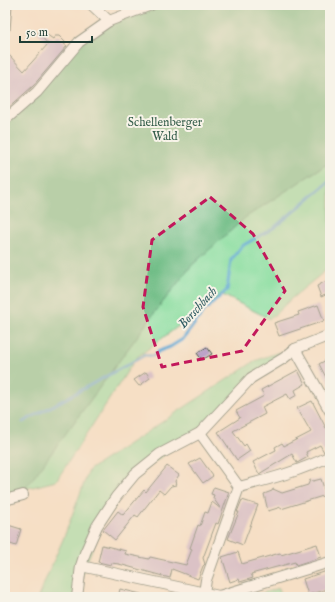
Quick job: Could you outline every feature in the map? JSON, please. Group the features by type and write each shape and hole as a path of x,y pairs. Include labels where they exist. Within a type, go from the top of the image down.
{"street":[{"path":"92,5 109,21"},
{"path":"5,120 38,92 79,42 109,21 151,5"},
{"path":"77,597 81,566 97,526 116,497 135,474 160,454 200,432 250,378 295,350 330,335"},
{"path":"295,350 330,411"},
{"path":"200,432 238,487"},
{"path":"238,487 311,466 330,456"},
{"path":"204,595 206,580 238,487"},
{"path":"5,500 23,495"},
{"path":"81,566 204,595 219,596 330,562"}],"highlighted area":[{"path":"210,197 253,234 285,291 242,351 162,367 143,307 152,240"}],"green space":[{"name":"Schellenberger Wald","path":"143,5 330,5 330,162 246,217 192,265 155,312 25,489 5,497 5,121 77,45"},
{"path":"330,162 330,267 292,298 270,319 221,294 136,358 56,481 25,489 155,312 192,265 246,217"},
{"path":"279,352 281,357 201,427 115,492 73,597 38,597 64,537 89,470 255,361"},
{"path":"279,588 282,597 249,597"}],"building":[{"path":"5,5 12,5 10,30 5,29"},
{"path":"40,30 53,39 55,36 59,36 67,46 33,86 5,111 5,91 11,87 5,80 5,59 9,55 24,71 48,44 38,33"},
{"path":"330,279 330,293 321,297 317,286"},
{"path":"318,305 324,321 279,336 274,323 299,315 298,312"},
{"path":"207,347 212,354 202,360 197,353"},
{"path":"330,358 330,385 319,364"},
{"path":"298,370 305,384 295,390 297,395 290,399 287,394 262,407 265,414 233,431 244,446 246,444 250,451 237,460 218,432 240,418 236,411 264,396 261,390"},
{"path":"146,372 150,378 139,386 134,380"},
{"path":"312,401 326,428 330,429 330,449 324,452 320,445 306,452 308,457 297,463 292,454 259,474 253,462 276,450 275,447 282,443 284,446 311,432 297,408"},
{"path":"200,458 213,476 203,483 189,464"},
{"path":"167,466 179,475 175,481 176,485 171,486 164,494 159,490 138,517 135,515 115,540 103,530 118,511 123,515 144,490 146,492"},
{"path":"321,479 326,495 281,509 281,507 268,511 264,494 272,491 273,489 282,493 308,485 310,480 313,481"},
{"path":"214,487 229,492 218,524 216,523 203,558 205,564 198,579 172,569 170,578 119,564 111,563 111,565 98,562 102,545 126,551 125,554 149,559 150,557 186,565 198,525 200,526 205,512 208,513 212,502 221,509 213,498 214,495 211,494"},
{"path":"242,500 258,505 243,545 228,539 239,512 237,512"},
{"path":"8,525 21,529 16,546 5,542"},
{"path":"317,544 321,557 296,565 295,562 251,574 253,578 240,582 239,579 230,582 222,557 238,552 242,564 280,553 281,555"},
{"path":"330,570 330,588 308,595 303,579"},
{"path":"120,589 141,594 141,597 118,597"}],"waterway":[{"name":"Borschbach","path":"23,422 145,355 153,356 159,351 170,347 183,339 204,311 227,290 231,260 242,246 275,227 330,181"}]}
